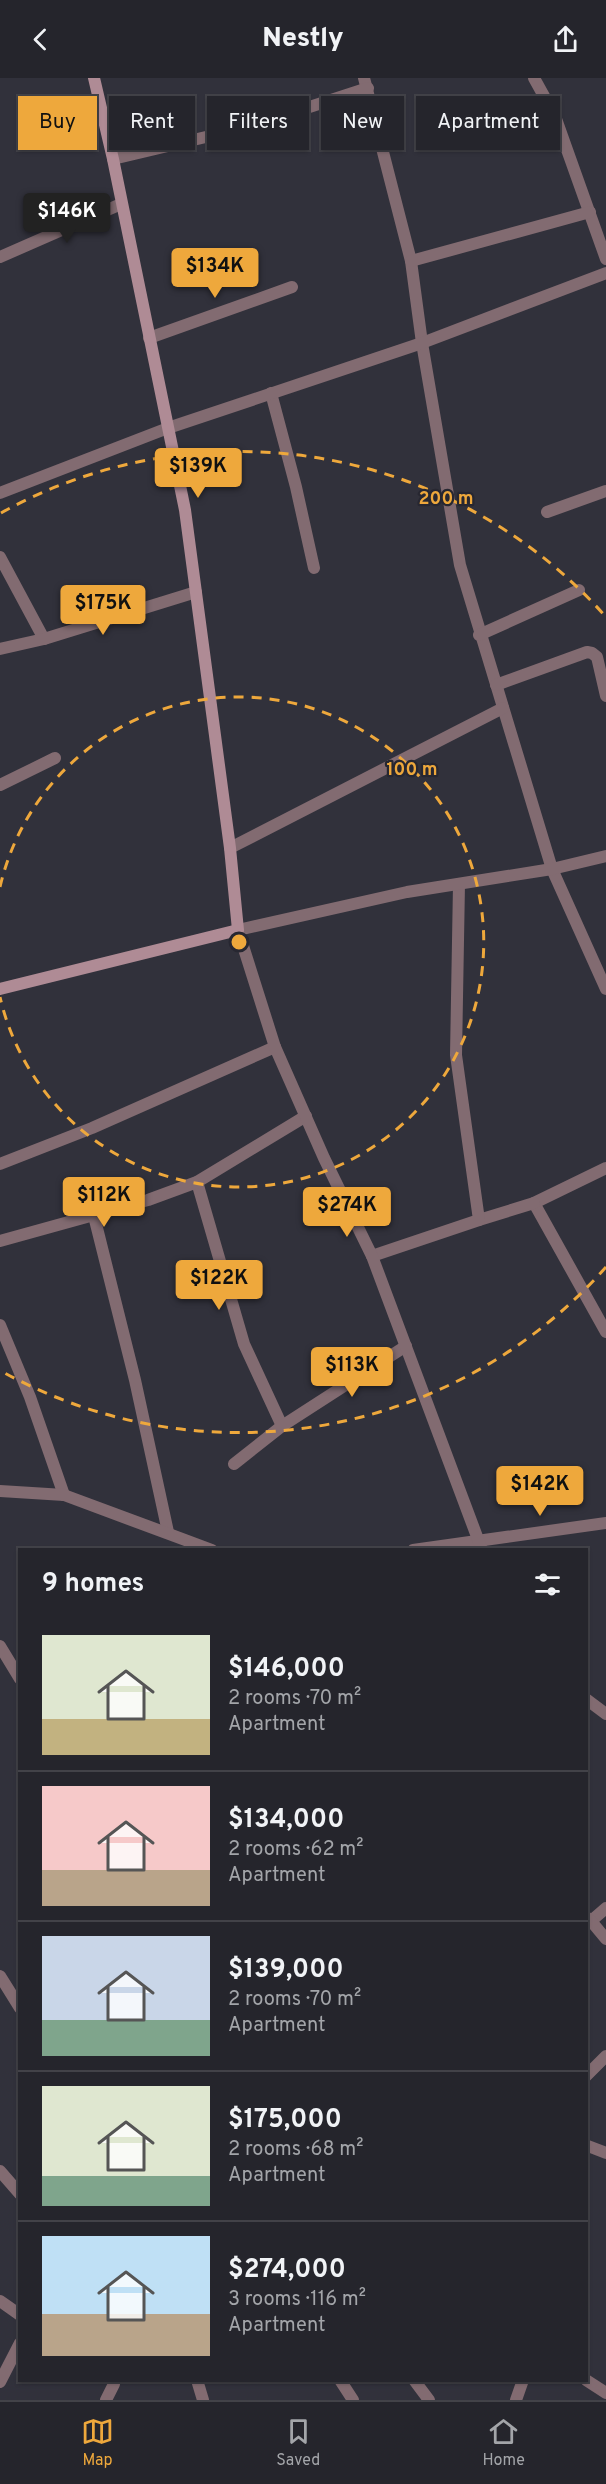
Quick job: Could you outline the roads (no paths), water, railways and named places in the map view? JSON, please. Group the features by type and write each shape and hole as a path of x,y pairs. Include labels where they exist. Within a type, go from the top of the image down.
{"street":[{"path":"94,78 113,159 184,510 230,848 237,930 275,1047 324,1158 372,1256 480,1545"},
{"path":"534,78 555,116 606,260"},
{"path":"113,159 248,127 366,83 411,261 422,343 460,565 479,635 552,869 606,989"},
{"path":"1,253 121,204"},
{"path":"411,261 590,212"},
{"path":"0,494 168,428 422,343 606,273"},
{"path":"149,338 292,287"},
{"path":"271,393 296,487 314,568"},
{"path":"547,512 606,492"},
{"path":"0,556 44,639"},
{"path":"479,635 579,590"},
{"path":"0,649 44,639 196,592"},
{"path":"496,685 587,652 597,657 606,696"},
{"path":"230,848 503,708"},
{"path":"0,785 55,758"},
{"path":"0,989 237,930 407,892 552,869 606,856"},
{"path":"459,884 456,1055 479,1220"},
{"path":"0,1164 92,1128 275,1047"},
{"path":"0,1241 148,1200 197,1182 306,1116"},
{"path":"372,1256 534,1203 606,1168"},
{"path":"197,1182 212,1227 244,1344 282,1426"},
{"path":"534,1203 606,1332"},
{"path":"94,1216 135,1380 168,1532"},
{"path":"0,1325 30,1397 63,1495"},
{"path":"234,1464 282,1426 406,1346"},
{"path":"0,1491 63,1495 207,1548"},
{"path":"440,1548 480,1545 606,1522"},
{"path":"0,1646 18,1676"},
{"path":"588,1700 606,1714"},
{"path":"606,1908 589,1919 606,1939"},
{"path":"0,1976 18,2005"},
{"path":"588,2074 606,2056"},
{"path":"588,2146 606,2153"},
{"path":"0,2171 18,2192"},
{"path":"0,2301 18,2314"},
{"path":"0,2382 18,2347"},
{"path":"588,2381 606,2393"},
{"path":"106,2400 113,2382"},
{"path":"198,2382 203,2400"},
{"path":"341,2382 353,2400"},
{"path":"416,2382 429,2400"},
{"path":"516,2400 522,2382"}]}
